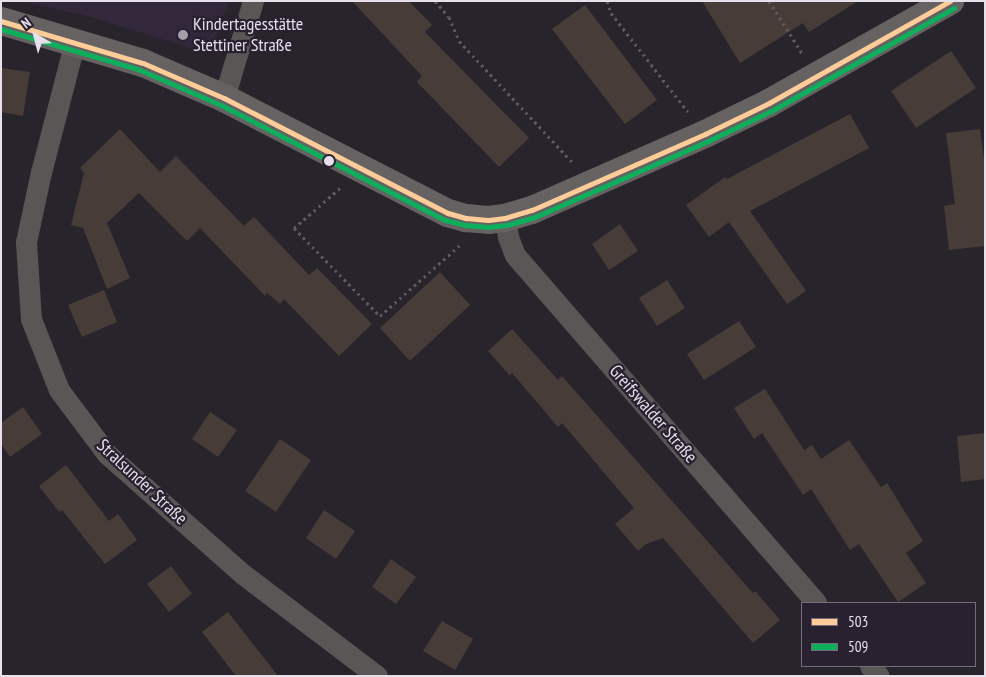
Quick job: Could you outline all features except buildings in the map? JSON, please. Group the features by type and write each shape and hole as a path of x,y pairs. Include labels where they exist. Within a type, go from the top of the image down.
{"street":[{"path":"224,98 253,1"},
{"path":"1,22 143,63 224,98 448,213 466,218 497,219 532,210 705,134 817,77 950,1"},
{"name":"Stralsunder Straße","path":"75,42 41,172 26,242 30,319 59,390 107,454 244,575 377,676"},
{"name":"Greifswalder Straße","path":"497,219 508,237 515,255 815,602"}],"path":[{"path":"435,1 449,17 459,41 592,184"},
{"path":"607,1 611,13 705,134"},
{"path":"769,1 817,77"},
{"path":"363,168 294,228 380,316 497,219"}],"shaded area":[{"name":"Kindertagesstätte Stettiner Straße","path":"20,1 229,1 210,54 91,17"}],"transit line":[{"name":"503","path":"1,21 143,63 224,98 448,213 466,218 488,220 505,218 532,210 705,134 769,103 950,1"},
{"name":"509","path":"1,29 140,70 221,105 445,220 465,225 488,227 507,225 535,217 708,141 773,110 954,8"}],"place":[{"name":"Kindertagesstätte Stettiner Straße","path":"183,35"}]}
